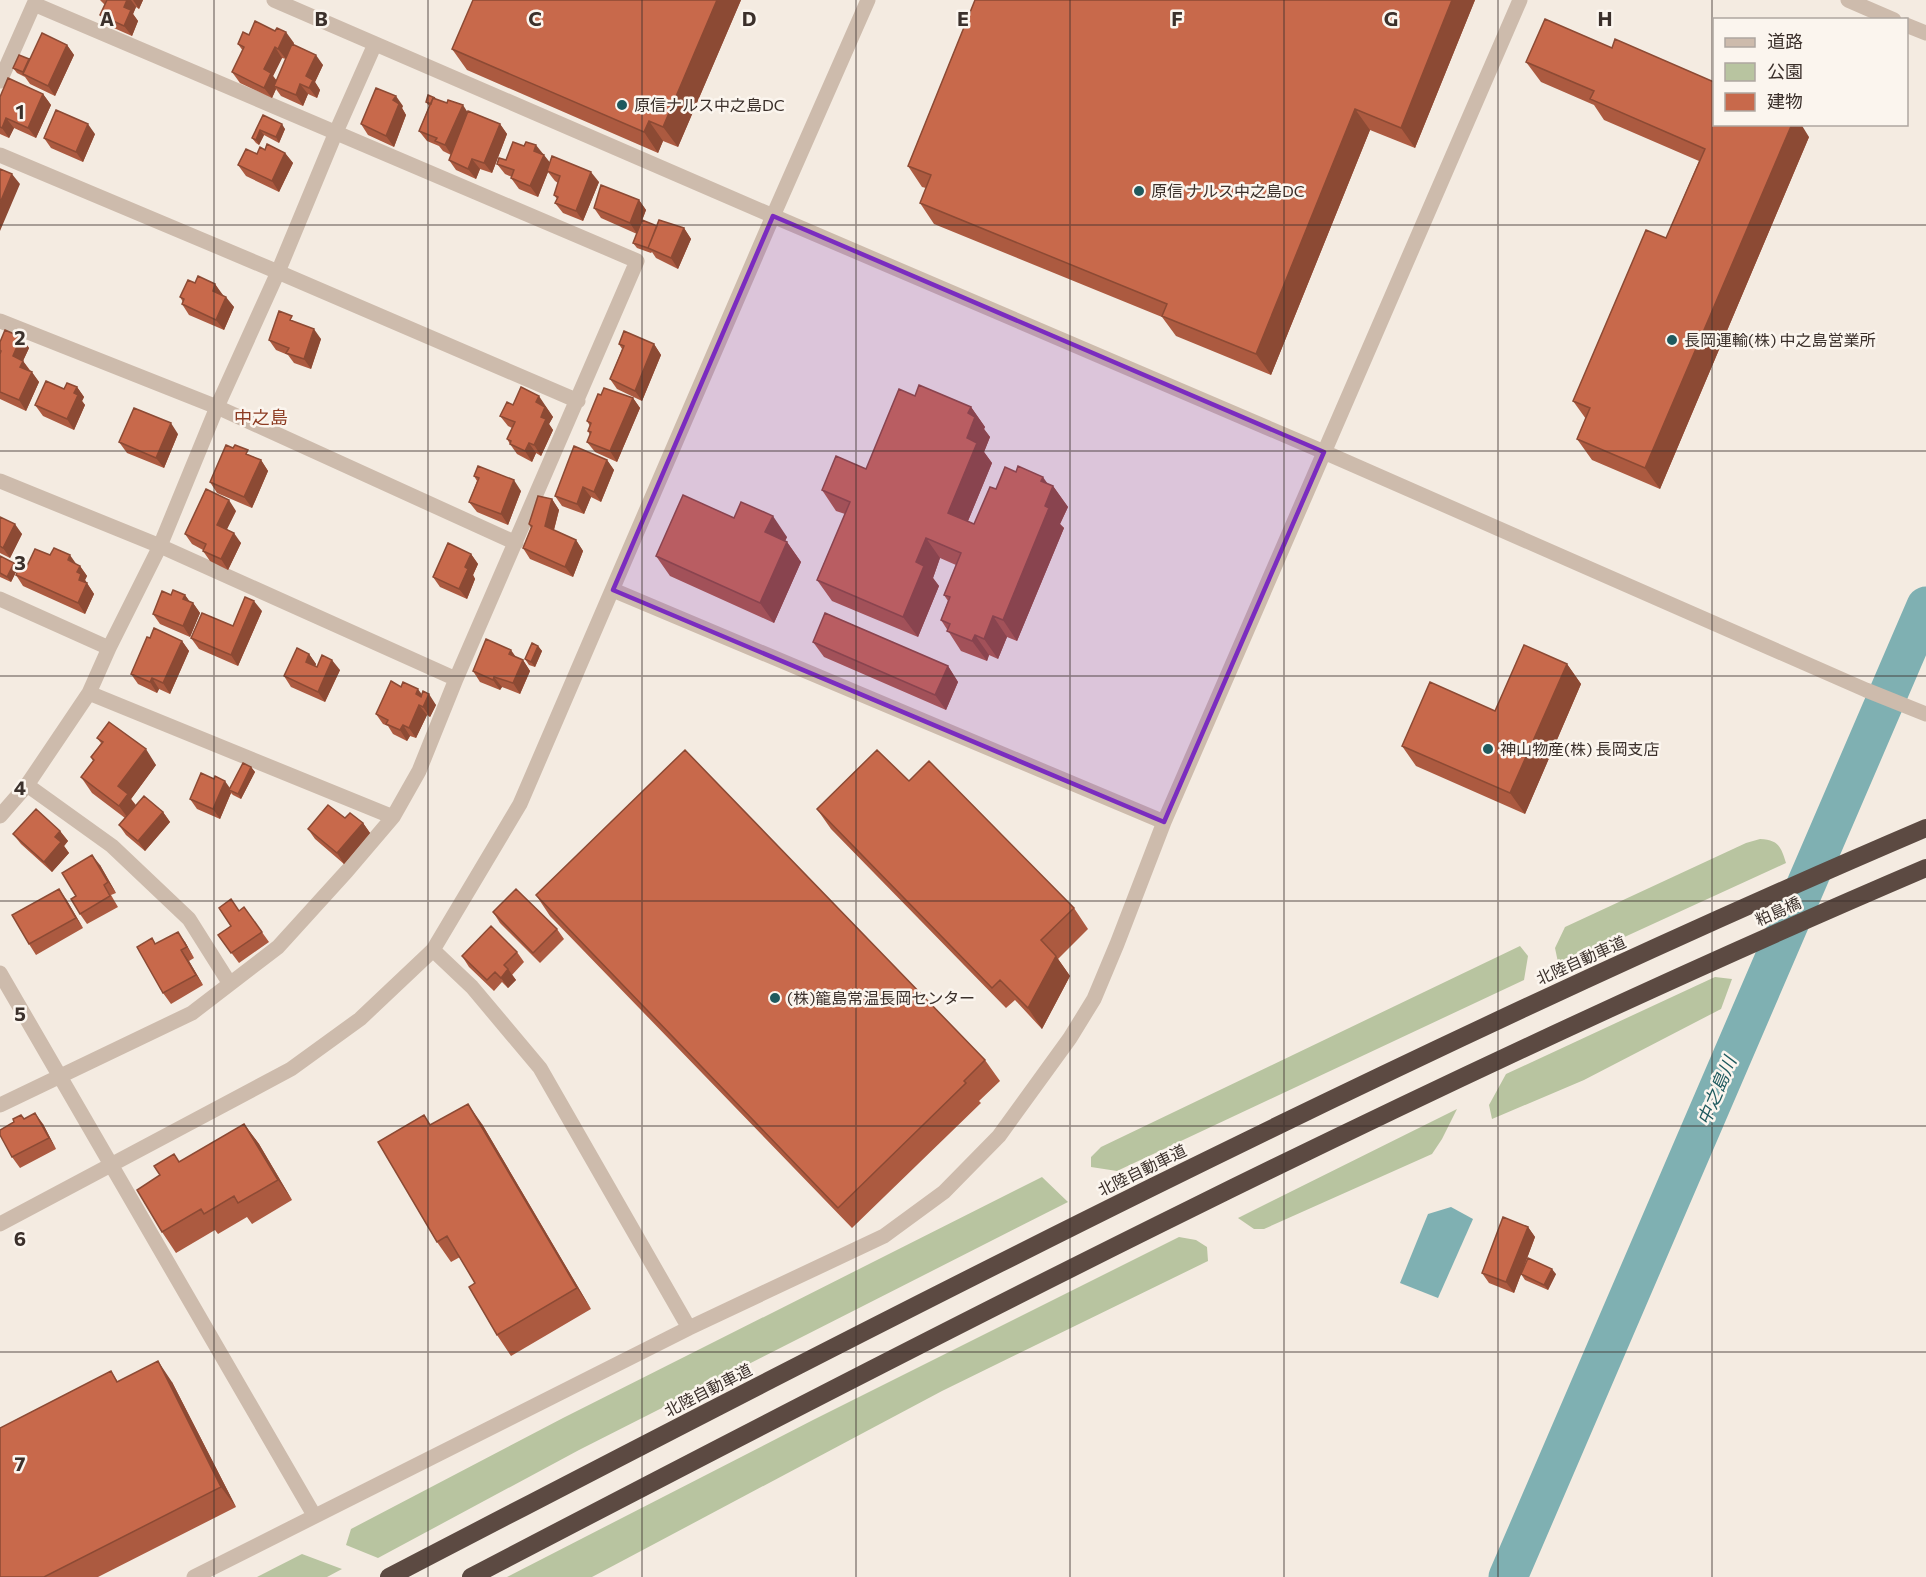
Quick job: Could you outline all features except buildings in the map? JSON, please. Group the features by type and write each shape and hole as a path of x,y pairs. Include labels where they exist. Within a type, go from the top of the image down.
{"highway":[{"name":"北陸自動車道","path":"389,1577 903,1312 1342,1094 1535,1002 1761,899 1926,828"},
{"path":"1829,910 1926,868"},
{"path":"1829,910 1926,878"},
{"name":"粕島橋","path":"471,1577 1145,1232 1538,1041 1829,910"}],"street":[{"path":"274,0 1926,714"},
{"path":"0,1224 291,1069 360,1019 433,950 520,804 772,216 868,0"},
{"path":"194,1577 689,1328 884,1236 944,1192 999,1136 1057,1057 1094,999 1164,822 1520,0"},
{"path":"1848,0 1889,18"},
{"path":"0,81 34,4 637,261 456,679 419,771 393,817 278,947 192,1013 0,1105"},
{"path":"1908,26 1926,33"},
{"path":"0,816 27,785 89,693 160,546 217,407 278,272 375,44"},
{"path":"0,155 578,401"},
{"path":"0,321 217,407 516,543"},
{"path":"0,481 160,546 456,679"},
{"path":"613,590 1164,822"},
{"path":"0,599 109,648"},
{"path":"89,693 393,817"},
{"path":"27,785 112,846 189,919 230,984"},
{"path":"433,950 472,987 540,1068 689,1328"},
{"path":"0,973 314,1515"}],"highlighted area":[{"path":"773,216 1324,452 1164,822 613,590"}],"green space":[{"path":"1760,839 1778,845 1786,863 1559,967 1555,948 1565,927 1746,843"},
{"path":"1520,946 1528,956 1524,980 1117,1171 1091,1167 1091,1157 1101,1147"},
{"path":"1715,977 1732,979 1721,1009 1584,1080 1492,1119 1489,1105 1506,1074"},
{"path":"1457,1109 1432,1154 1264,1229 1254,1229 1238,1218"},
{"path":"1042,1177 1068,1202 579,1450 378,1558 346,1545 351,1529 563,1418"},
{"path":"1179,1237 1196,1240 1207,1247 1208,1261 942,1391 592,1577 507,1577 813,1420"},
{"path":"302,1554 342,1569 327,1577 257,1577"}],"water":[{"path":"1451,1207 1473,1219 1438,1298 1400,1283 1428,1214"}],"waterway":[{"name":"中之島川","path":"1508,1577 1926,606"}],"place":[{"name":"原信ナルス中之島DC","path":"622,105"},
{"name":"原信 ナルス中之島DC","path":"1139,191"},
{"name":"長岡運輸(株) 中之島営業所","path":"1672,340"},
{"name":"神山物産(株) 長岡支店","path":"1488,749"},
{"name":"(株)籠島常温長岡センター","path":"775,998"}],"district":[{"name":"中之島","path":"261,418"}]}
